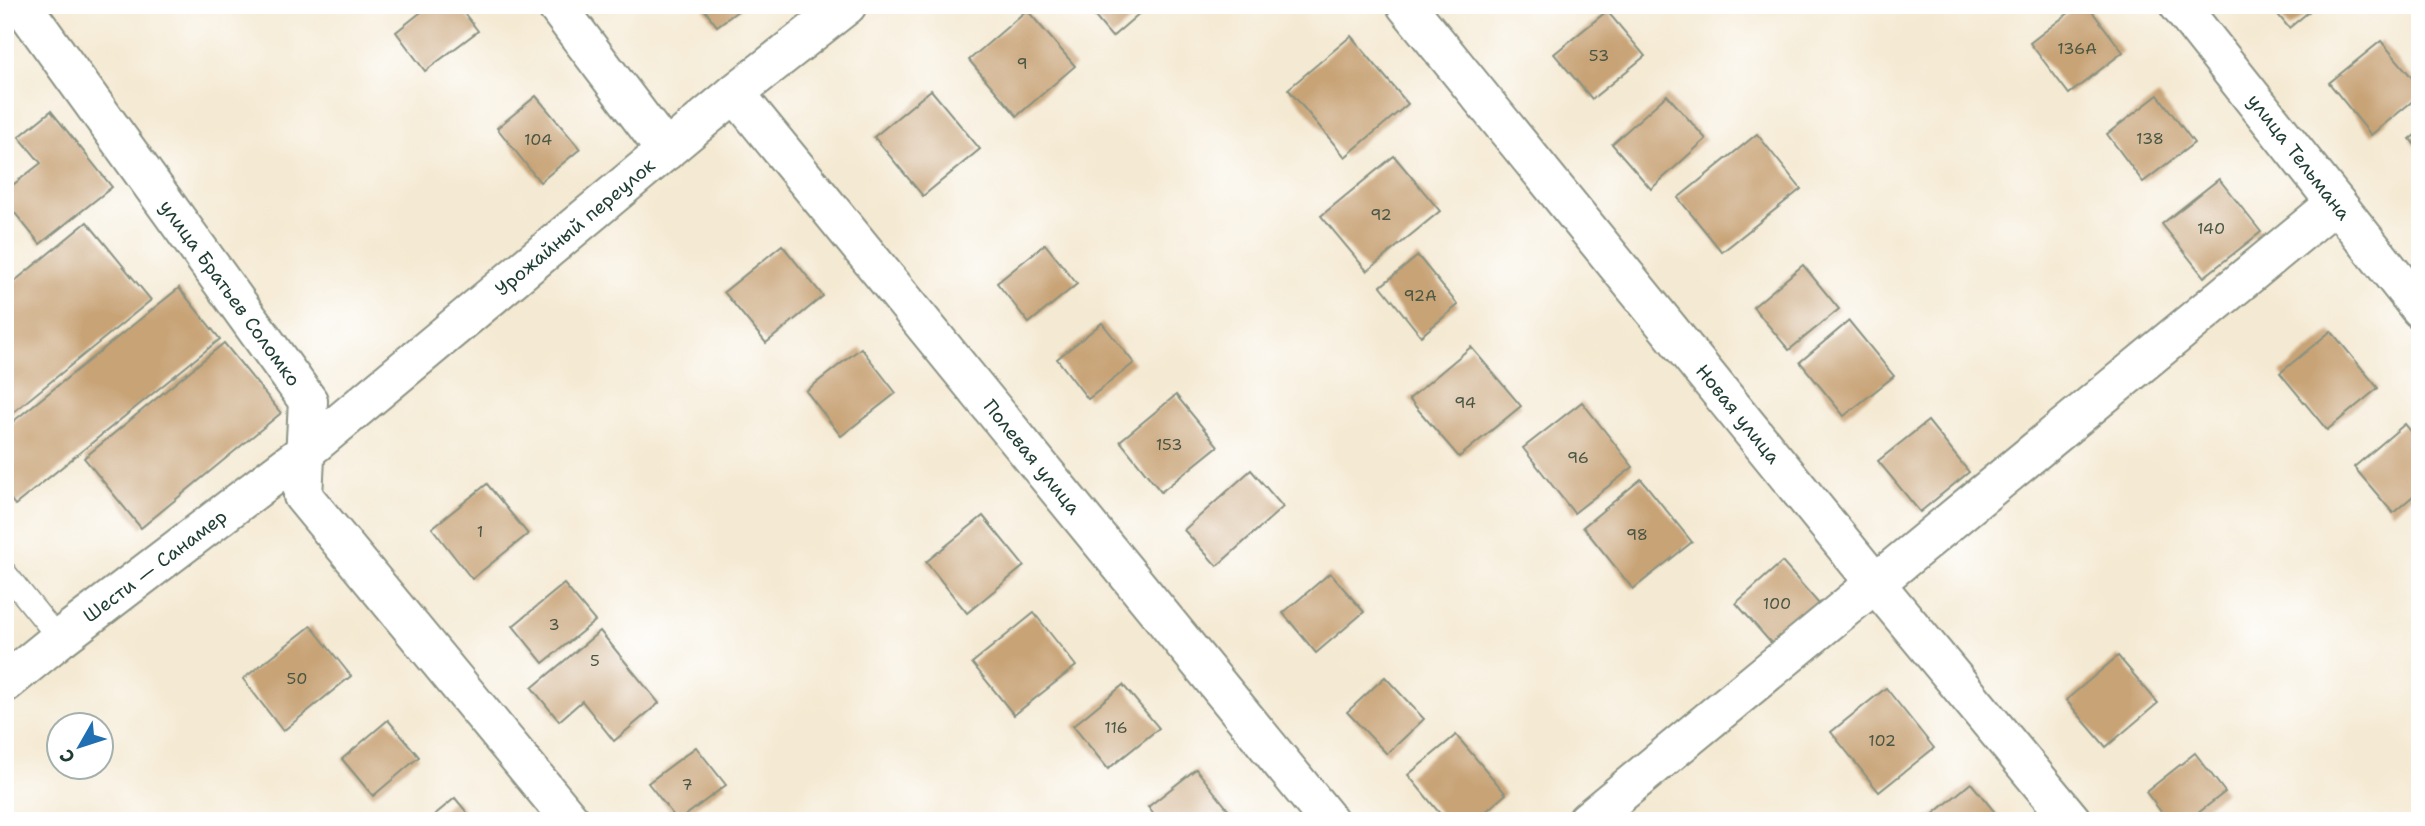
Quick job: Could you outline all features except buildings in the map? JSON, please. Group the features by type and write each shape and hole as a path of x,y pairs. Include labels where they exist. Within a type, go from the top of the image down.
{"street":[{"name":"улица Братьев Соломко","path":"22,5 308,401 303,496 571,821"},
{"path":"556,5 666,151"},
{"name":"Урожайный переулок","path":"306,451 735,93 847,5"},
{"name":"Новая улица","path":"1406,5 1875,583 2072,821"},
{"name":"улица Тельмана","path":"2179,5 2420,309"},
{"name":"Полевая улица","path":"735,93 1329,821"},
{"path":"1587,821 2336,203"},
{"name":"Шести — Санамер","path":"5,683 306,451"}],"lane":[{"path":"5,572 59,639"}]}
